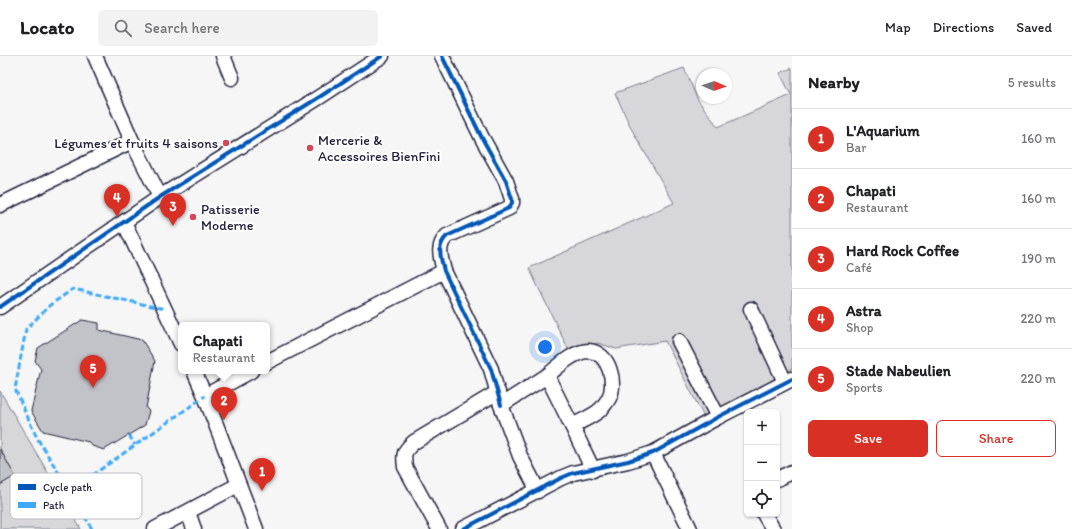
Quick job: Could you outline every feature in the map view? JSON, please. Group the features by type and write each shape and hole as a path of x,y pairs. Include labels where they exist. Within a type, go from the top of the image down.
{"street":[{"path":"95,56 132,141 160,197"},
{"path":"223,56 232,78"},
{"path":"442,56 482,138 506,181 512,203 509,208 447,236 442,240 440,254 444,271 491,369 499,399 520,456 538,491"},
{"path":"0,307 160,197 374,58"},
{"path":"0,205 132,141"},
{"path":"124,222 178,338"},
{"path":"270,360 444,271"},
{"path":"463,529 567,476 628,461 653,453 718,417 789,381 751,309"},
{"path":"679,341 718,417"},
{"path":"439,529 406,467 404,458 405,450 414,442 547,376 568,359 577,354 590,351 601,356 609,368 612,384 609,398 600,410 572,426"},
{"path":"195,374 256,529"},
{"path":"205,396 245,374"},
{"path":"547,376 593,470"},
{"path":"653,453 690,529"},
{"path":"780,478 792,472"},
{"path":"155,529 238,485"},
{"path":"188,512 194,529"},
{"path":"766,517 774,529"}],"shaded area":[{"path":"684,68 696,95 696,104 701,104 718,127 791,95 780,73 792,68 792,369 704,417 665,341 616,349 598,343 569,351 529,268 674,203 632,130 615,93"},
{"path":"0,391 48,473 10,473 10,519 75,519 81,529 0,529"}],"building":[{"path":"82,320 99,323 99,330 142,340 155,361 146,408 149,411 145,425 104,450 92,446 89,442 43,431 31,411 41,369 35,361 38,348"},
{"path":"0,449 13,473 10,473 10,479 0,485"}],"marked path":[{"path":"59,473 37,438 15,389 26,329 50,305 73,289 165,309"},
{"path":"96,473 205,396"},
{"path":"129,435 135,445"},
{"path":"86,519 92,529"}],"cycle path":[{"path":"0,307 160,197 382,56"},
{"path":"442,56 482,138 506,181 512,199 512,203 509,208 447,236 440,248 444,271 491,369 501,405"},
{"path":"463,529 573,473 628,461 653,453 718,417 792,379"}],"place":[{"name":"Légumes et fruits 4 saisons","path":"226,143"},
{"name":"Mercerie & Accessoires BienFini","path":"310,148"},
{"name":"Astra","path":"117,217"},
{"name":"Patisserie Moderne","path":"193,217"},
{"name":"Hard Rock Coffee","path":"173,226"},
{"name":"Stade Nabeulien","path":"93,388"},
{"name":"Chapati","path":"224,420"},
{"name":"L'Aquarium","path":"262,491"}]}
